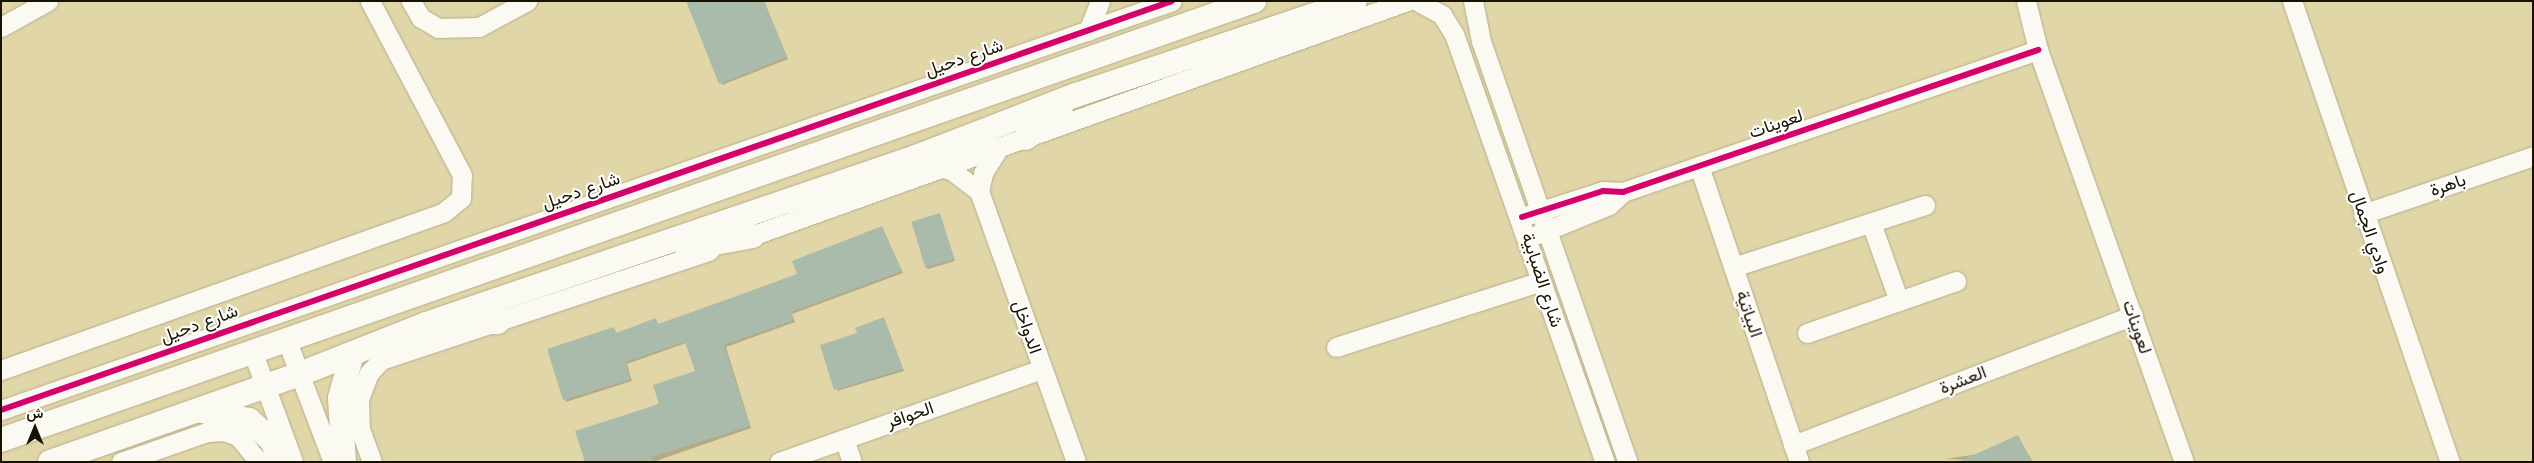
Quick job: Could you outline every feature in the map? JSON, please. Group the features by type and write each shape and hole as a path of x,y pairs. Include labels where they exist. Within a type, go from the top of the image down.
{"main road":[{"path":"1,440 1254,1"},
{"path":"50,462 188,411 300,374 426,324 916,157 1076,95 1355,1"},
{"path":"1026,138 1076,95"},
{"path":"916,157 947,167"},
{"path":"606,263 753,236"},
{"path":"426,324 498,322"},
{"path":"344,462 340,398 352,354"},
{"path":"188,411 223,412 249,420 272,441 281,462"}],"street":[{"path":"1,27 48,1"},
{"path":"1,370 444,212 461,198 462,176 370,1"},
{"path":"411,1 421,18 446,28 479,27 527,1"},
{"path":"1088,31 1100,1"},
{"path":"372,462 359,420 362,390 374,366 398,352 498,322 753,236 1407,1"},
{"name":"شارع الضبابية","path":"1417,1 1442,15 1454,34 1522,217 1541,281 1605,462"},
{"name":"شارع الضبابية","path":"1473,1 1481,41 1542,211 1628,462"},
{"name":"لعوينات","path":"2026,1 2038,50 2184,462"},
{"name":"وادي الجمال","path":"2292,1 2363,214 2450,462"},
{"name":"شارع دحيل","path":"1,410 1088,31 1159,3"},
{"name":"لعوينات","path":"1522,217 1603,191 1623,192 2038,50"},
{"path":"947,167 979,191 987,164 998,149"},
{"name":"باهرة","path":"2363,214 2533,156"},
{"name":"البياتية","path":"1699,166 1796,453"},
{"name":"الدواخل","path":"979,191 1041,369 1076,462"},
{"name":"لعوينات","path":"1528,238 1609,205 1623,192"},
{"path":"1735,272 1766,266 1775,257 1925,205"},
{"path":"1871,223 1899,301"},
{"path":"1336,347 1541,281"},
{"path":"1807,333 1956,281"},
{"name":"العشرة","path":"1796,453 2133,316"},
{"path":"287,341 333,462"},
{"path":"253,353 293,462"},
{"name":"الحوافر","path":"779,462 1041,369"},
{"path":"121,462 207,432 238,436 259,462"},
{"path":"844,439 852,462"}],"building":[{"path":"686,1 764,1 787,57 719,84"},
{"path":"940,213 954,259 925,268 911,222"},
{"path":"882,226 902,271 791,312 794,320 724,345 750,426 651,457 653,462 585,462 575,431 659,404 653,385 695,371 685,342 625,362 631,379 563,400 547,349 614,327 616,333 656,318 658,324 797,274 792,261"},
{"path":"884,317 903,369 834,390 820,345 857,333 855,328"},
{"path":"2018,435 2032,462 1958,462"}],"cycle path":[{"path":"1,410 1172,1"},
{"path":"1522,217 1603,191 1623,192 2038,50"}]}
